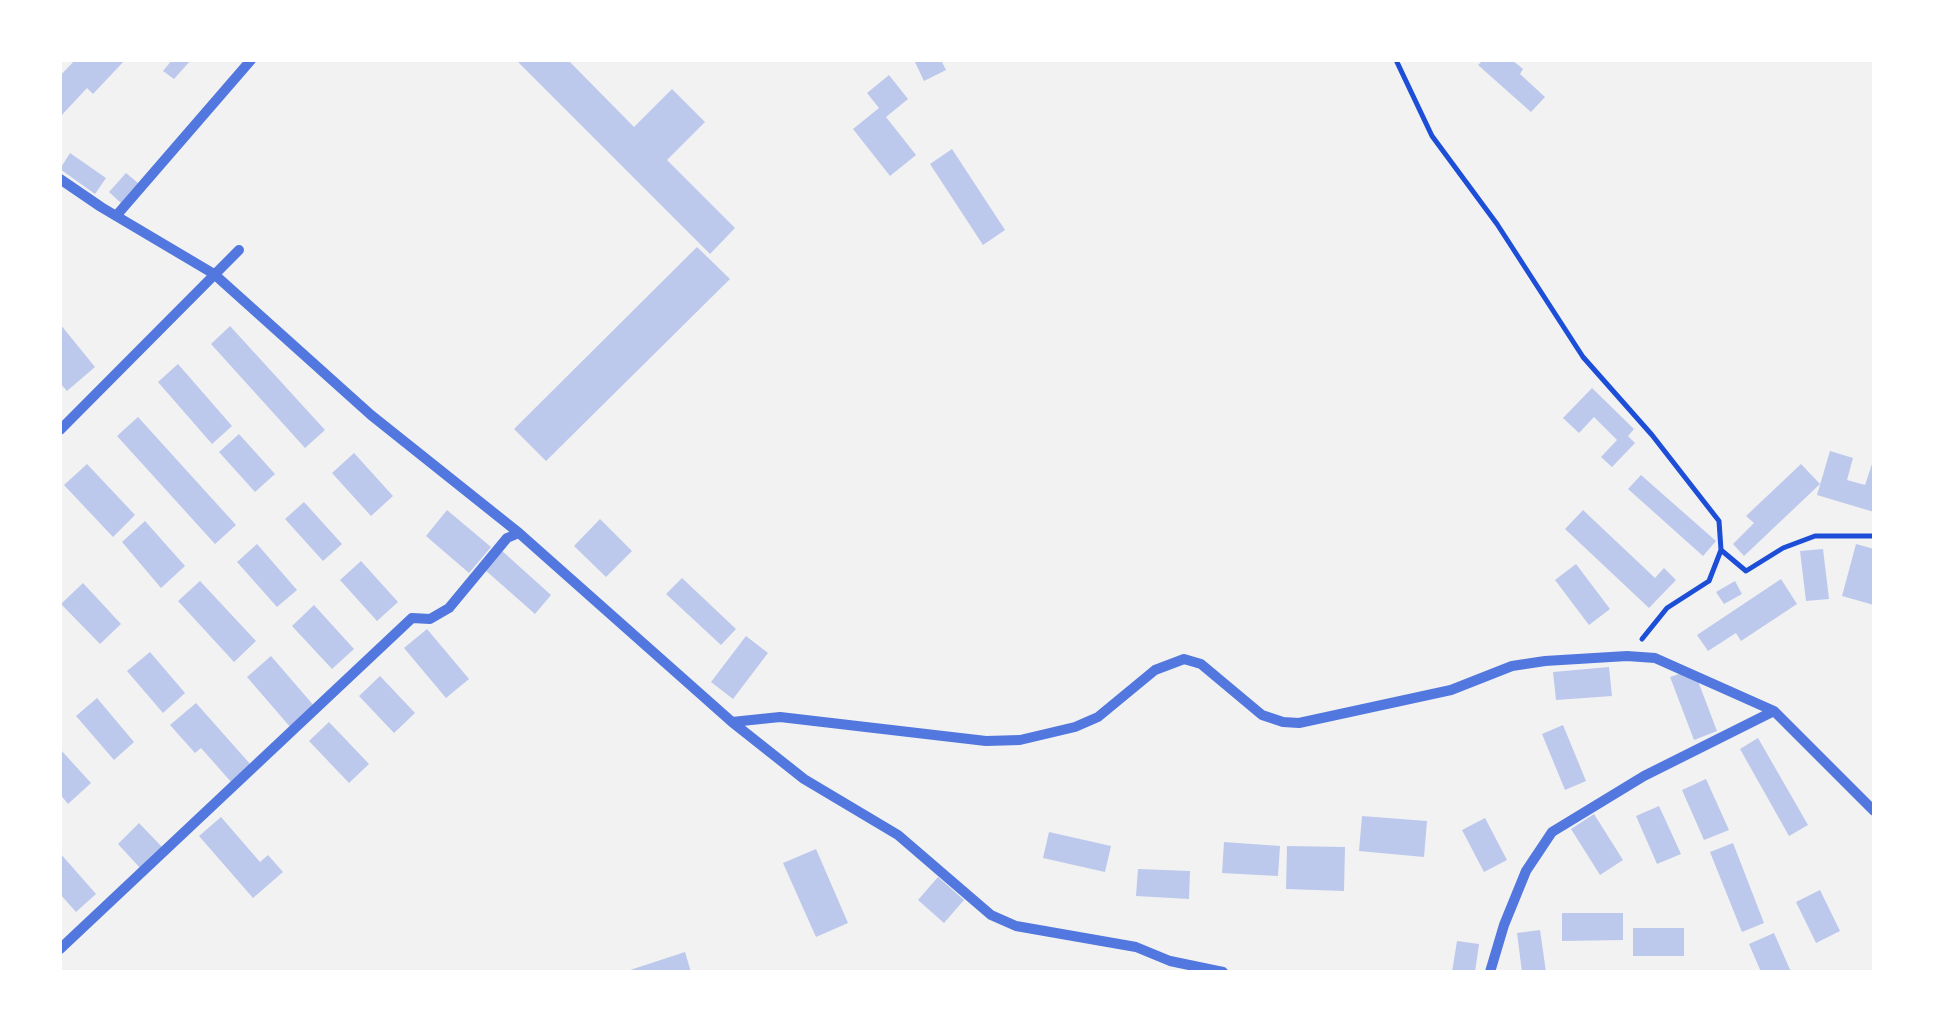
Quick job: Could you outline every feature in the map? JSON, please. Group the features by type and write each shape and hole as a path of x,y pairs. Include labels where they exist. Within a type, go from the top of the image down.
{"street":[{"path":"116,216 251,60"},
{"path":"60,179 214,274 371,415 518,533 732,722 804,779 898,835 991,916 1016,926 1136,947 1170,961 1223,972"},
{"path":"60,430 239,250"},
{"path":"60,949 412,618 430,619 449,608 507,538 518,533"},
{"path":"732,722 780,717 986,741 1020,740 1049,735 1098,716 1155,670 1184,660 1201,664 1262,714 1283,722 1300,722 1451,690 1512,666 1627,656 1655,658 1774,711 1874,811"},
{"path":"1490,972 1526,870 1552,832 1644,776 1774,711"}],"path":[{"path":"1396,60 1432,136 1497,224 1584,357 1652,434 1719,521 1720,550 1708,581 1667,608 1627,656"},
{"path":"1720,550 1746,571 1784,548 1815,536 1874,536"}],"building":[{"path":"75,60 125,60 93,94 87,88 60,117 60,76"},
{"path":"172,60 191,60 174,79 163,71"},
{"path":"516,60 568,60 634,127 672,89 705,122 667,160 735,228 710,254"},
{"path":"914,60 941,60 946,70 924,81"},
{"path":"1483,60 1512,60 1523,69 1520,74 1545,97 1531,112 1478,65"},
{"path":"889,75 908,99 886,117 916,155 890,176 853,129 879,108 867,93"},
{"path":"952,149 1005,230 983,245 930,164"},
{"path":"70,153 106,178 95,194 60,169"},
{"path":"126,173 138,183 121,203 109,192"},
{"path":"697,247 730,279 546,461 514,429"},
{"path":"60,324 95,367 67,391 60,383"},
{"path":"230,326 325,430 305,448 211,344"},
{"path":"178,364 232,426 212,444 158,382"},
{"path":"1592,388 1634,429 1628,436 1635,443 1612,467 1601,457 1617,440 1594,417 1579,433 1563,418"},
{"path":"138,417 236,525 215,544 117,436"},
{"path":"239,434 275,474 255,492 219,452"},
{"path":"1830,451 1853,458 1847,480 1865,485 1874,458 1874,512 1817,495"},
{"path":"354,453 393,496 371,516 332,473"},
{"path":"87,464 135,515 113,537 64,485"},
{"path":"1801,464 1820,484 1744,556 1733,544 1754,523 1746,516"},
{"path":"1641,475 1716,541 1703,556 1628,489"},
{"path":"304,502 342,544 323,561 285,519"},
{"path":"447,510 491,547 469,573 426,536"},
{"path":"1583,510 1655,578 1664,568 1676,580 1649,608 1565,529"},
{"path":"600,519 632,551 606,577 574,546"},
{"path":"145,521 185,566 161,588 122,542"},
{"path":"257,544 297,590 277,607 237,562"},
{"path":"1856,544 1874,549 1874,605 1842,596"},
{"path":"1823,549 1829,599 1806,601 1800,551"},
{"path":"501,550 551,595 535,614 484,569"},
{"path":"361,561 398,602 377,621 340,580"},
{"path":"1576,564 1610,609 1589,625 1555,580"},
{"path":"682,578 736,629 721,645 666,594"},
{"path":"1781,579 1797,604 1741,641 1736,633 1708,651 1697,635"},
{"path":"200,581 256,641 234,662 178,601"},
{"path":"1735,581 1742,594 1724,604 1716,592"},
{"path":"83,583 121,624 100,644 61,604"},
{"path":"314,605 354,649 332,669 292,626"},
{"path":"427,629 469,679 446,698 404,648"},
{"path":"746,636 768,653 733,699 711,682"},
{"path":"150,652 185,693 163,713 127,671"},
{"path":"271,656 315,707 291,728 247,677"},
{"path":"1609,667 1612,696 1556,700 1553,672"},
{"path":"1679,674 1698,681 1717,731 1694,740 1670,677"},
{"path":"380,676 415,713 394,733 359,696"},
{"path":"97,698 134,742 114,760 76,716"},
{"path":"196,703 251,765 232,783 201,748 195,753 170,725"},
{"path":"329,722 369,764 349,783 309,741"},
{"path":"1563,725 1586,781 1565,790 1542,734"},
{"path":"1758,738 1808,825 1789,836 1740,749"},
{"path":"60,749 91,783 68,804 60,794"},
{"path":"1706,779 1729,830 1704,840 1682,790"},
{"path":"1659,806 1681,854 1657,864 1636,816"},
{"path":"1594,814 1623,860 1600,875 1571,829"},
{"path":"1362,816 1427,821 1424,857 1359,851"},
{"path":"221,817 260,862 268,855 283,872 253,898 199,836"},
{"path":"1485,818 1507,860 1484,872 1462,830"},
{"path":"139,823 163,848 141,869 118,844"},
{"path":"1049,832 1111,846 1105,872 1043,858"},
{"path":"1224,842 1280,846 1278,876 1222,873"},
{"path":"1733,843 1764,923 1742,932 1710,852"},
{"path":"1287,846 1345,847 1344,891 1286,889"},
{"path":"816,849 848,923 816,937 783,863"},
{"path":"60,853 96,894 76,912 60,894"},
{"path":"1138,869 1190,871 1189,899 1136,896"},
{"path":"938,877 964,900 944,923 918,900"},
{"path":"1820,890 1840,931 1816,943 1796,902"},
{"path":"1562,913 1623,913 1623,940 1562,941"},
{"path":"1633,928 1684,928 1684,956 1633,956"},
{"path":"1540,930 1546,972 1522,972 1517,933"},
{"path":"1774,933 1791,972 1761,972 1749,944"},
{"path":"1457,941 1479,944 1475,972 1452,972"},
{"path":"685,952 691,972 627,972 627,971"}]}
